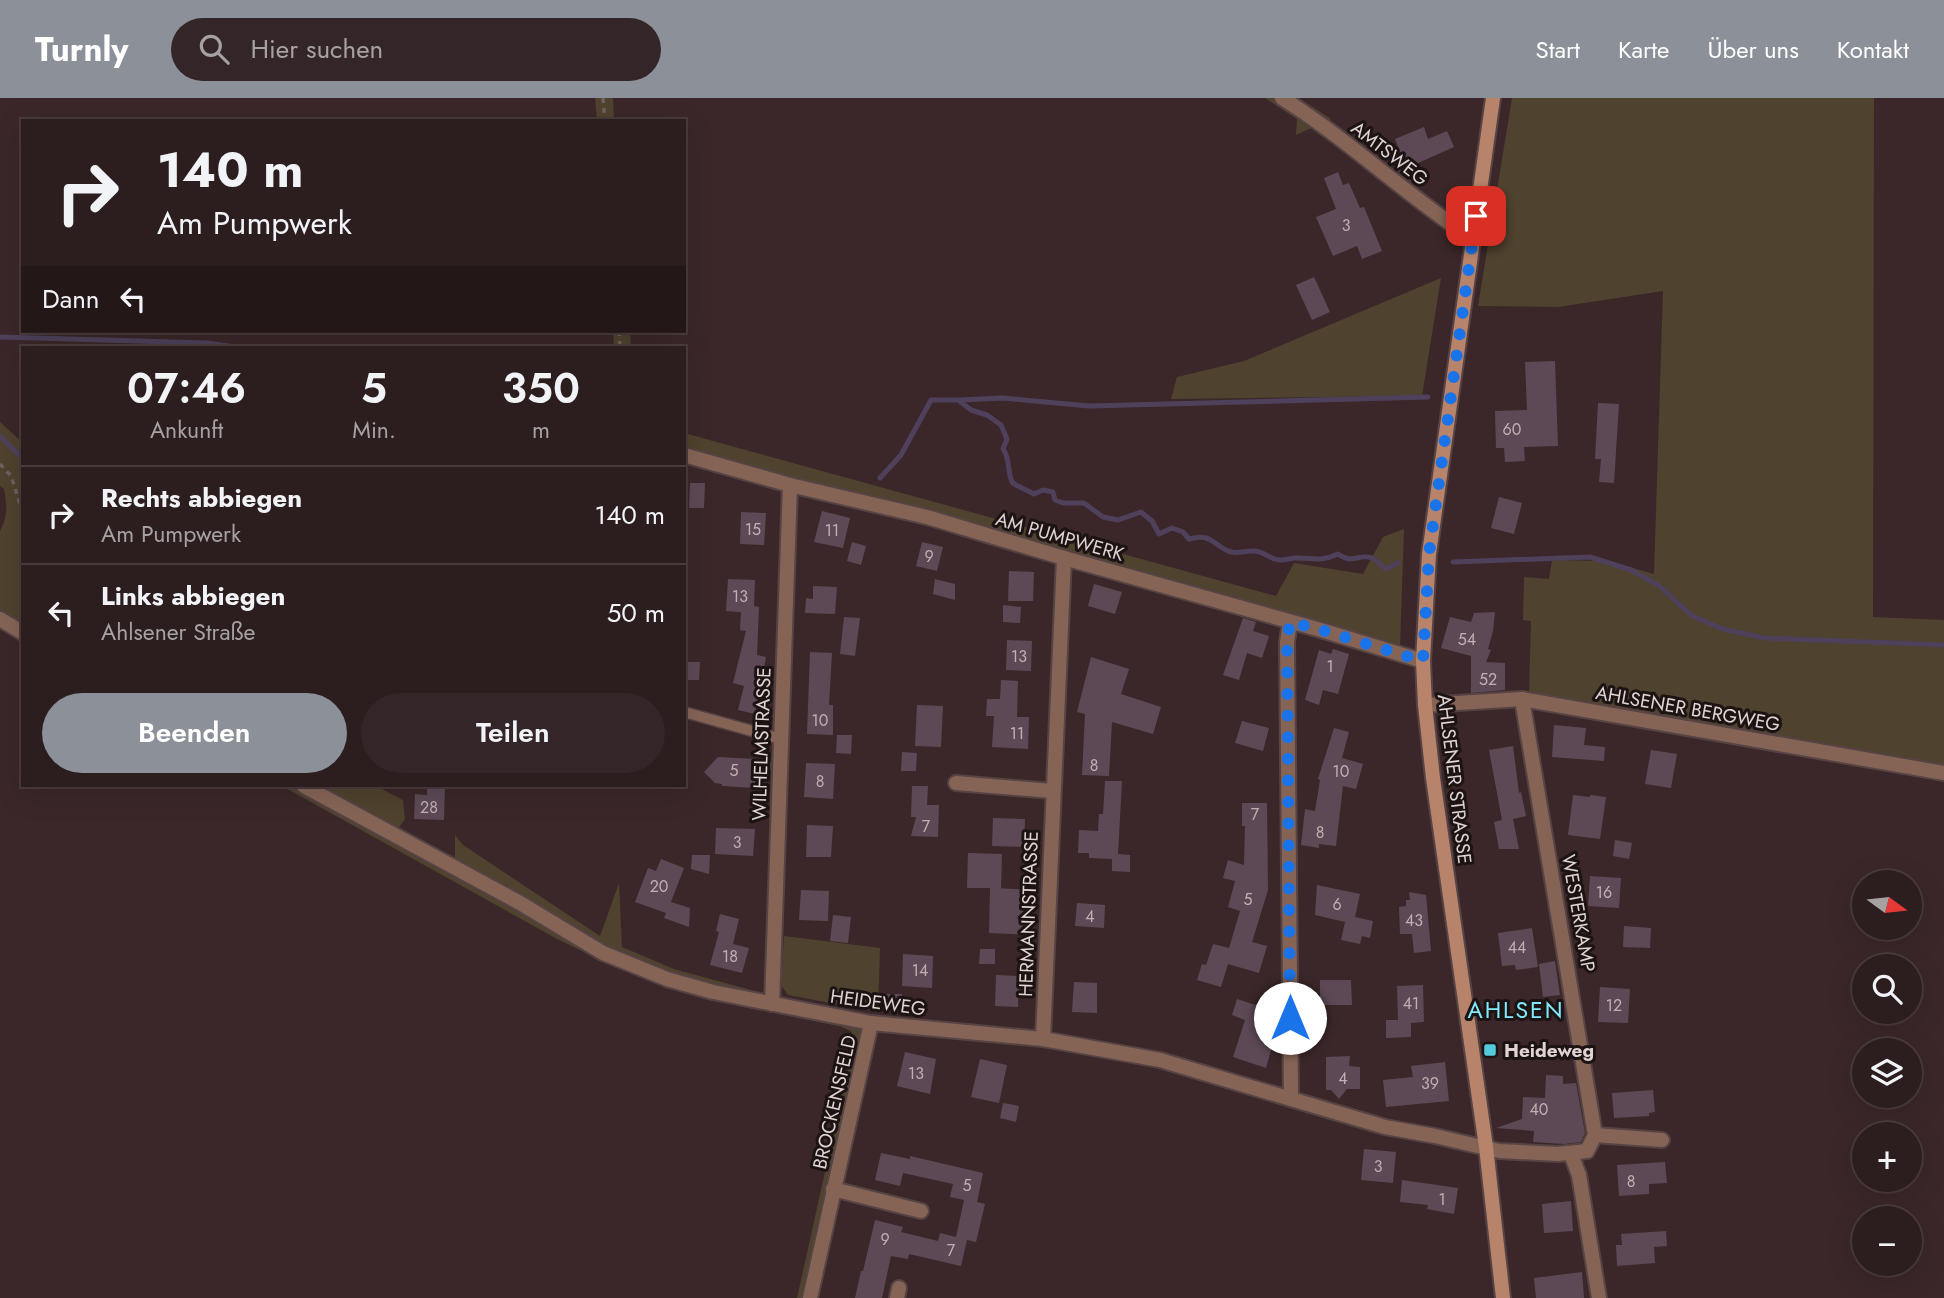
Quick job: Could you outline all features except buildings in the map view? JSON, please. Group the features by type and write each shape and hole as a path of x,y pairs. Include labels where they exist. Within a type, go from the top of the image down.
{"main road":[{"name":"AHLSENER STRASSE","path":"1493,98 1429,554 1423,661 1433,778 1486,1147 1503,1298"}],"street":[{"name":"AMTSWEG","path":"1282,98 1316,120 1473,239"},
{"name":"AM PUMPWERK","path":"686,456 790,485 928,517 1423,661"},
{"name":"WILHELMSTRASSE","path":"772,1004 790,485"},
{"name":"HERMANNSTRASSE","path":"1043,1039 1064,558"},
{"path":"0,619 21,632"},
{"path":"1290,622 1287,642 1291,1099"},
{"name":"AHLSENER BERGWEG","path":"1425,705 1522,699 1944,773"},
{"name":"WESTERKAMP","path":"1522,699 1595,1135"},
{"path":"956,783 1052,791"},
{"name":"HEIDEWEG","path":"306,787 520,903 603,953 667,979 713,992 871,1023 1043,1039 1160,1060 1385,1127 1486,1147"},
{"name":"BROCKENSFELD","path":"810,1298 871,1023"},
{"path":"1486,1147 1499,1151 1571,1154 1587,1151 1595,1135 1662,1140"},
{"path":"1571,1154 1579,1175 1599,1298"},
{"name":"BROCKENSFELD","path":"833,1189 921,1211"}],"lane":[{"path":"686,713 781,739"}],"path":[{"path":"603,98 605,119"},
{"path":"0,464 11,476 21,507"}],"shaded area":[{"path":"595,98 613,98 614,119 597,119"},
{"path":"1265,98 1299,98 1331,119 1296,135 1297,119"},
{"path":"1512,98 1874,98 1873,617 1944,620 1944,769 1529,693 1531,621 1523,620 1524,577 1549,579 1552,560 1608,561 1654,574 1663,291 1558,307 1478,306"},
{"path":"1441,278 1422,396 1171,399 1177,377 1244,361"},
{"path":"613,333 630,333 631,346 614,346"},
{"path":"0,422 21,441 21,640 0,629 0,531 6,515 6,505 4,489 0,486"},
{"path":"686,434 1276,596 1294,563 1363,574 1383,537 1404,529 1400,646 686,452"},
{"path":"284,787 378,787 403,800 405,819 397,830 455,861 455,835 463,845 600,936 619,883 622,947 674,969 773,996 876,1016 812,1298 797,1298 854,1041 851,1031 839,1026 739,1006 661,984 613,966 557,939"},
{"path":"784,936 880,948 878,1012 788,995 781,985"}],"waterway":[{"path":"0,337 208,343 228,346"},
{"path":"959,400 1003,398 1089,406 1428,397"},
{"path":"880,478 901,455 931,400 958,400 971,410 987,415 1001,425 1007,439 1003,449 1011,480 1034,494 1043,490 1053,492 1055,500 1063,503 1084,503 1103,517 1118,520 1141,512 1152,521 1159,534 1172,528 1183,532 1189,539 1207,538 1231,552 1255,551 1280,560 1322,559 1338,554 1348,559 1367,557 1386,569 1398,563"},
{"path":"0,436 21,457"},
{"path":"1453,562 1590,557 1631,570 1658,585 1692,616 1723,629 1764,638 1944,645"}],"place":[{"name":"Heideweg","path":"1490,1050"}],"district":[{"name":"AHLSEN","path":"1516,1010"}],"route":[{"path":"1290,1018 1287,642 1290,622 1423,661 1429,554 1476,216"}]}
